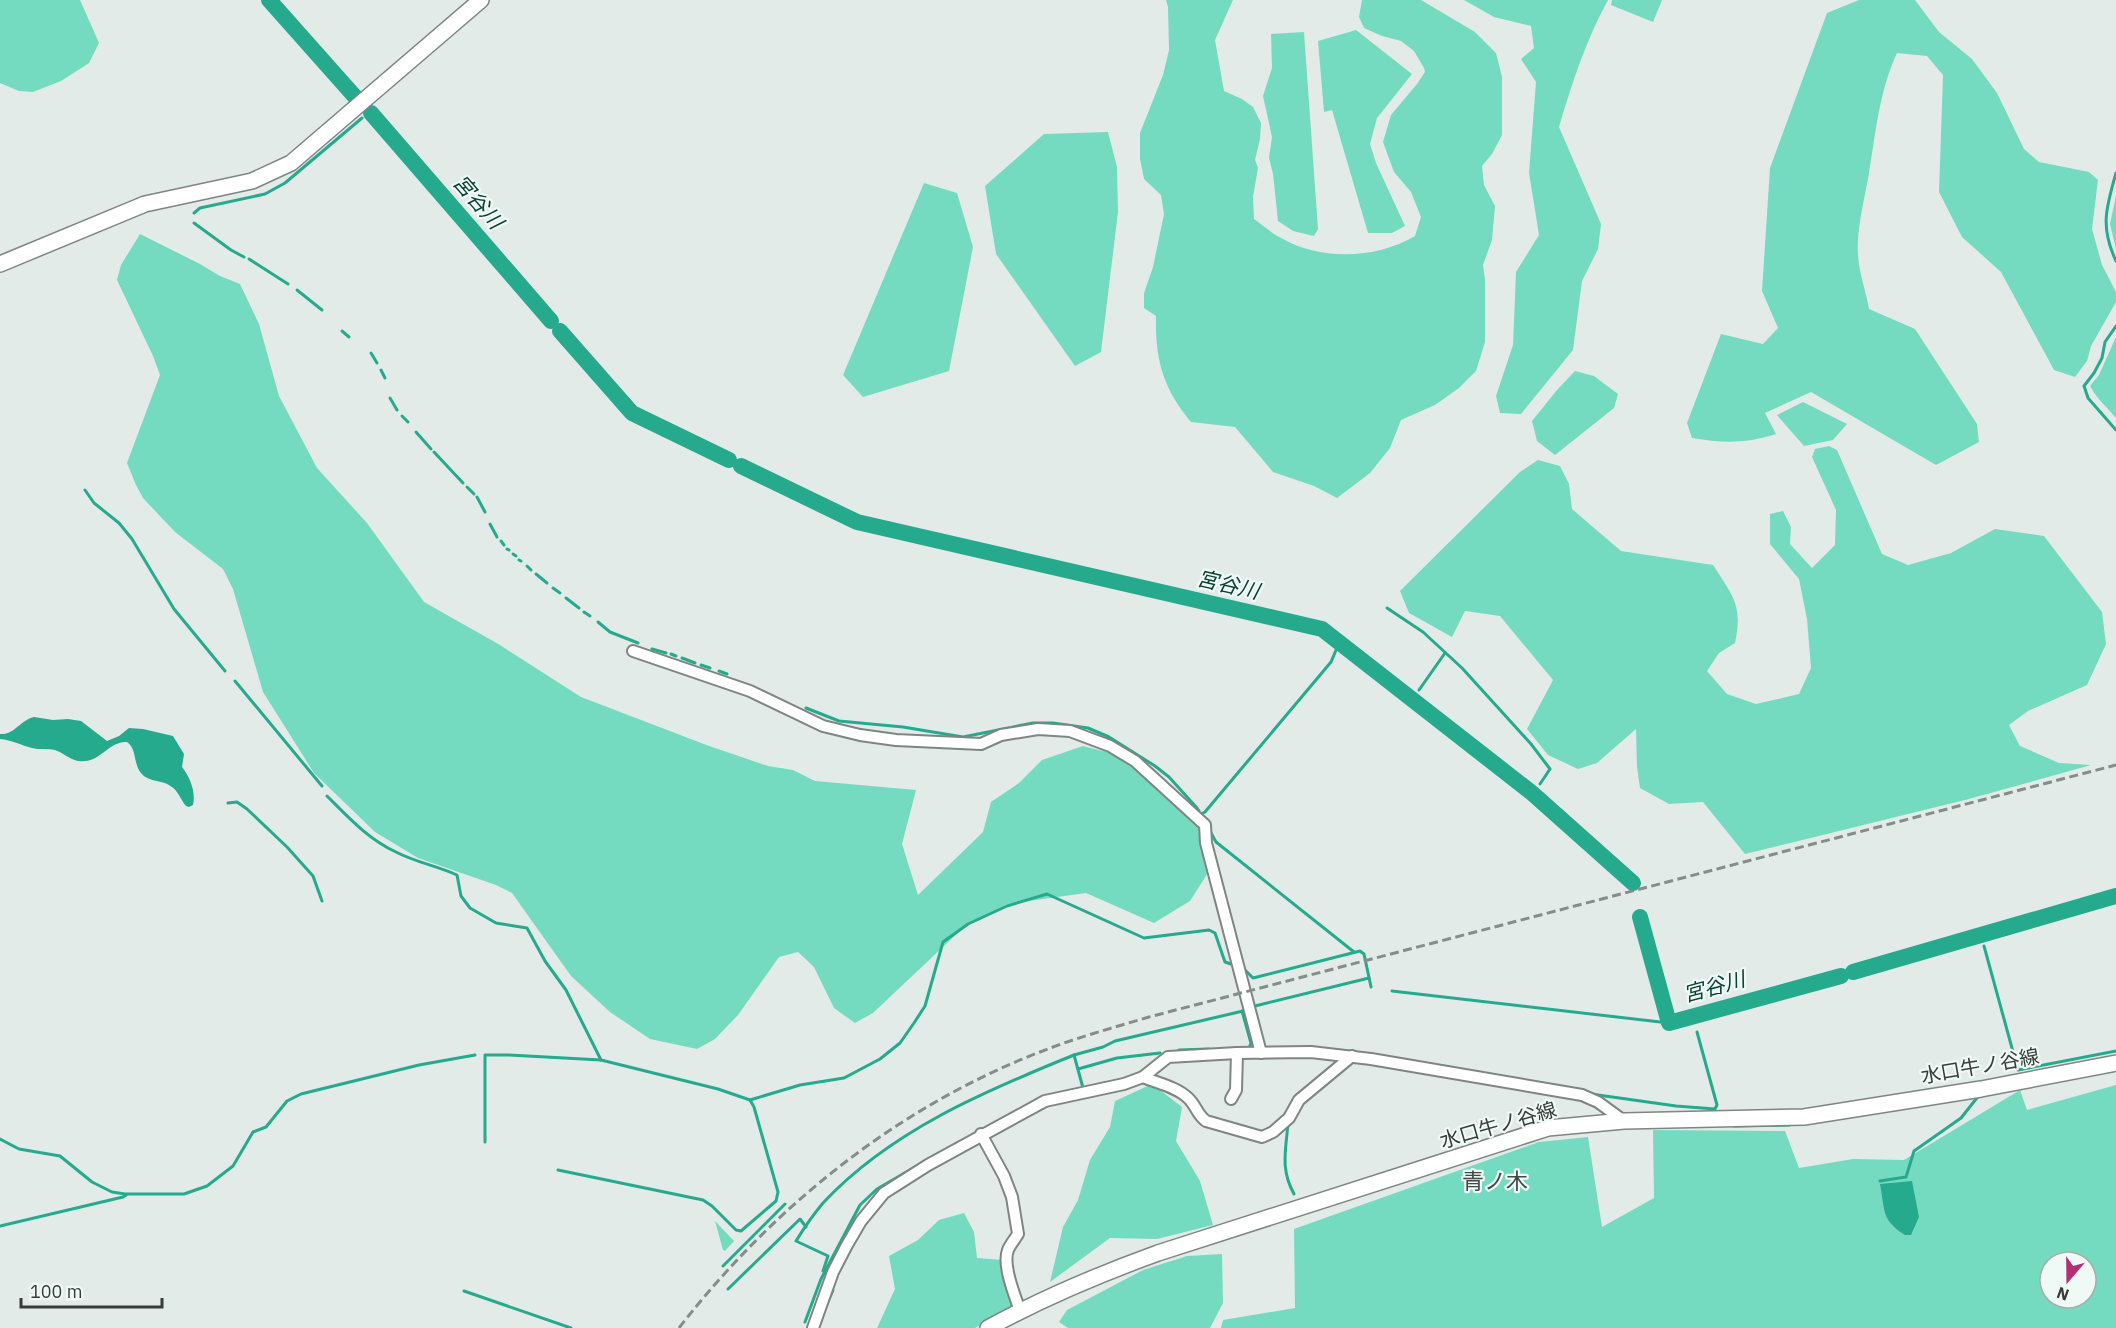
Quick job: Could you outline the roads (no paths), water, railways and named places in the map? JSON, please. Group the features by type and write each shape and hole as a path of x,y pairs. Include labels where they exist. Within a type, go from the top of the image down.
{"main road":[{"path":"0,264 145,204 268,176 291,163 481,0"},
{"name":"水口牛ノ谷線","path":"988,1328 1096,1275 1158,1252 1548,1128 1624,1121 1804,1117 1981,1089 2116,1063"}],"street":[{"path":"633,651 750,691 823,726 860,735 896,740 981,744 1001,735 1038,729 1070,731 1110,746 1135,761 1204,825 1206,843 1261,1053"},
{"path":"1204,825 1214,818"},
{"path":"813,1328 833,1272 861,1221 884,1193 981,1134 1045,1101 1124,1084 1143,1077 1168,1057 1311,1052 1352,1056 1581,1095 1598,1102 1624,1121"},
{"path":"1231,1099 1236,1090 1237,1053"},
{"path":"1143,1077 1186,1096 1195,1106 1198,1116 1206,1121 1262,1137 1274,1132 1289,1118 1299,1100 1352,1056"},
{"path":"981,1134 1004,1176 1012,1197 1018,1234 1008,1250 1007,1258 1011,1285 1020,1311"}],"waterway":[{"name":"宮谷川","path":"269,0 357,99"},
{"name":"宮谷川","path":"371,113 551,321"},
{"path":"194,213 200,208 265,194 285,183 362,118"},
{"path":"2116,173 2106,217 2108,238 2116,261"},
{"path":"194,223 244,257"},
{"path":"249,259 288,284"},
{"path":"297,290 322,310"},
{"path":"2116,326 2105,342 2102,358 2084,386 2088,398 2116,430"},
{"path":"342,331 349,337"},
{"name":"宮谷川","path":"560,331 632,413 729,460"},
{"path":"371,353 377,363"},
{"path":"381,370 385,378"},
{"path":"390,398 397,410"},
{"path":"402,416 408,422"},
{"path":"416,432 431,449"},
{"path":"434,452 463,483"},
{"name":"宮谷川","path":"741,466 857,522 1322,629 1532,793 1633,883"},
{"path":"467,487 474,494"},
{"path":"85,490 94,503 119,523 132,539 174,609 225,671"},
{"path":"477,497 485,512"},
{"path":"490,524 497,537"},
{"path":"501,541 504,545"},
{"path":"527,566 531,570"},
{"path":"536,574 547,583"},
{"path":"553,588 560,593"},
{"path":"566,598 579,608"},
{"path":"1387,608 1423,632 1462,668 1531,744 1550,769 1540,784"},
{"path":"584,612 590,616"},
{"path":"598,622 610,632 638,643"},
{"path":"806,708 839,721 903,727 963,737 1033,723 1053,723 1088,728 1109,737 1169,777 1197,808 1199,811 1197,816 1205,812 1331,662 1339,643"},
{"path":"652,649 666,653"},
{"path":"1419,690 1445,653"},
{"path":"671,654 676,656"},
{"path":"682,658 695,663"},
{"path":"701,665 710,668"},
{"path":"719,671 727,674"},
{"path":"235,681 322,786"},
{"path":"327,796 376,841 411,859 457,875 461,896 470,908 496,923 527,928 545,961 566,990 601,1060"},
{"path":"228,803 237,802 247,809 287,847 313,876 322,901"},
{"path":"1210,831 1216,842 1354,952"},
{"path":"485,1142 485,1055 601,1060 718,1089 750,1100 800,1085 844,1078 880,1059 900,1043 925,1006 943,942 968,924 1007,906 1047,894 1144,938 1209,930 1215,933 1225,962 1234,965"},
{"name":"宮谷川","path":"1853,972 2116,896"},
{"name":"宮谷川","path":"1640,917 1669,1023 1841,976"},
{"path":"1984,946 2018,1070 2116,1051"},
{"path":"1243,968 1253,978 1360,951 1364,954 1371,987"},
{"path":"1255,1006 1369,978"},
{"path":"1392,991 1669,1023"},
{"path":"1242,1011 1251,1043 1249,1048"},
{"path":"1080,1089 1083,1088 1074,1055 1103,1047 1115,1041 1243,1011"},
{"path":"1591,1094 1715,1109 1717,1105 1697,1032"},
{"path":"1179,1050 1209,1049"},
{"path":"1078,1069 1117,1058 1160,1053"},
{"path":"0,1139 19,1149 60,1156 92,1182 112,1192 184,1194 207,1186 233,1166 253,1132 266,1127 287,1101 301,1094 419,1065 475,1055"},
{"path":"823,1271 828,1256 796,1241 823,1203 849,1177 908,1134 940,1116 1007,1083 1074,1055"},
{"path":"1880,1181 1906,1177 1914,1151 1961,1118 1980,1094"},
{"path":"558,1170 703,1200 736,1230 741,1231 776,1201 778,1192 750,1100"},
{"path":"1288,1123 1285,1168 1294,1194"},
{"path":"1734,1126 1790,1125"},
{"path":"805,1322 821,1279 860,1205 877,1189 915,1167"},
{"path":"0,1226 126,1195"},
{"path":"723,1266 785,1204"},
{"path":"728,1289 800,1219 806,1227"},
{"path":"827,1304 833,1290"},
{"path":"464,1291 571,1328"}],"railway":[{"path":"679,1328 715,1284 755,1242 796,1202 841,1166 887,1132 936,1101 1040,1052 1149,1017 2116,765"}],"district":[{"name":"青ノ木","path":"1495,1181"}]}
